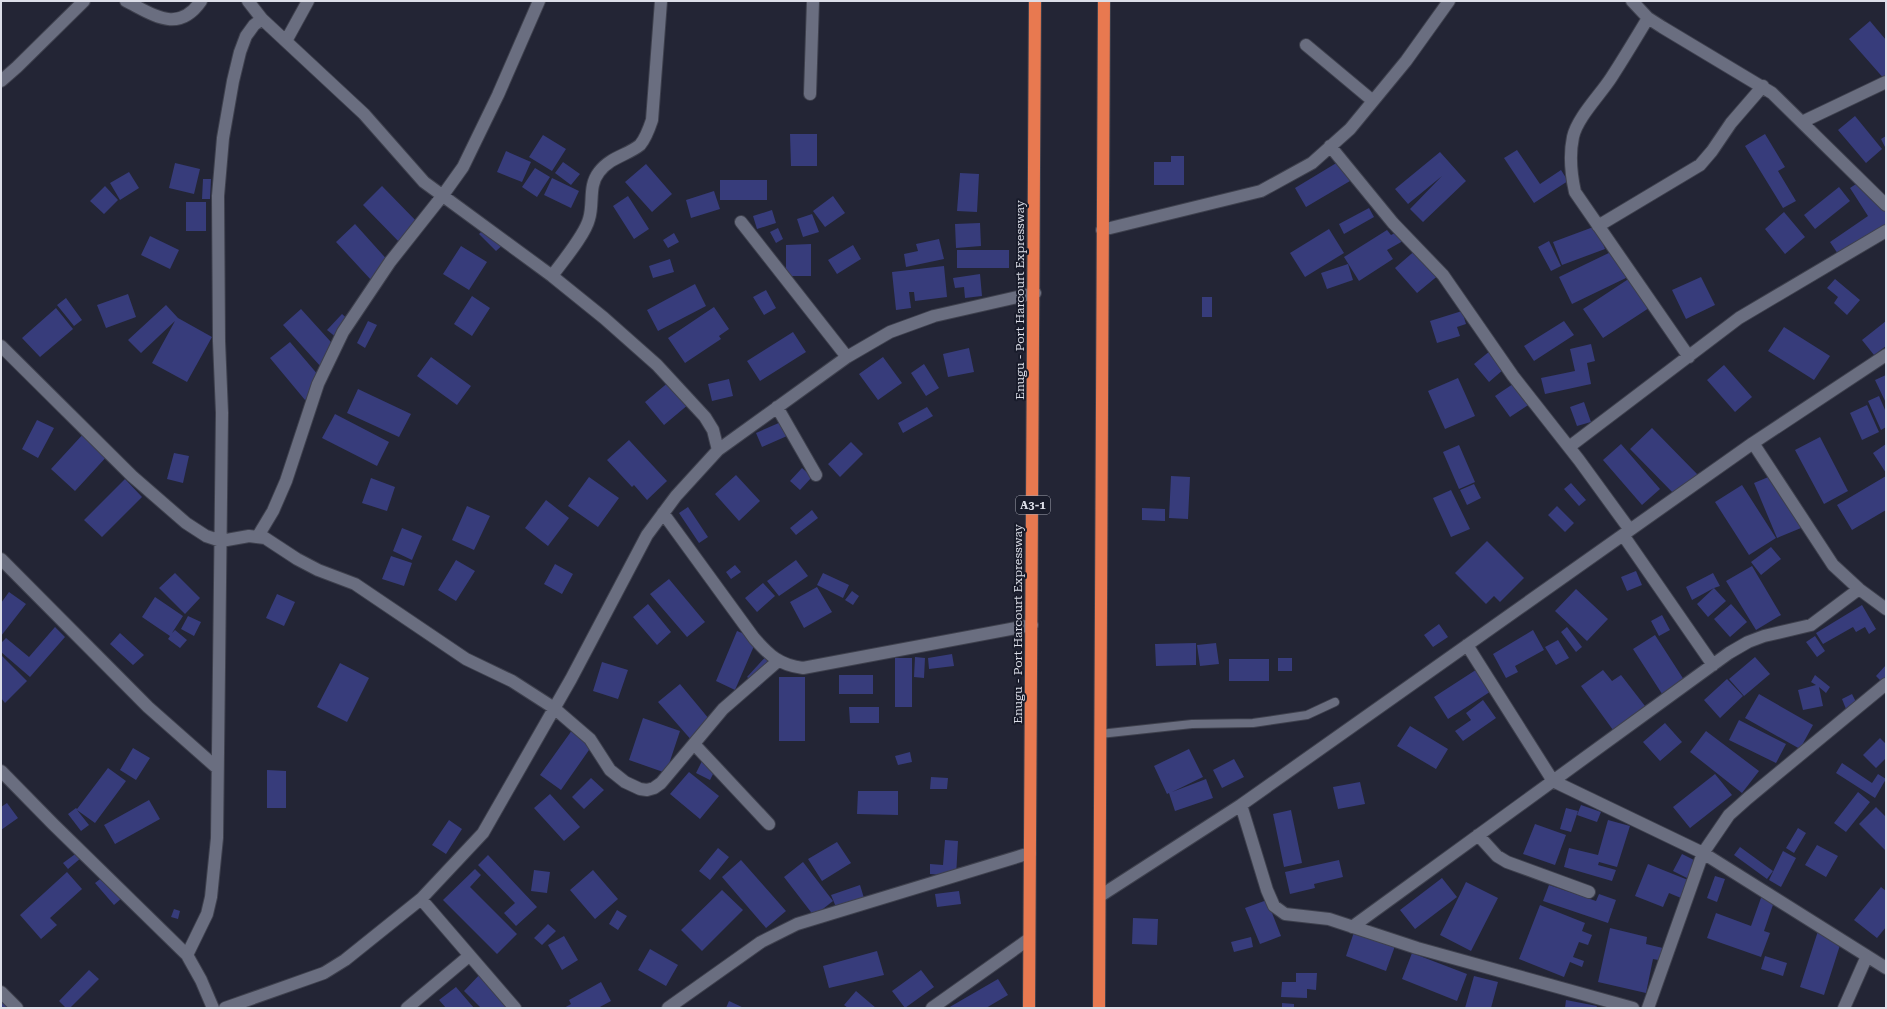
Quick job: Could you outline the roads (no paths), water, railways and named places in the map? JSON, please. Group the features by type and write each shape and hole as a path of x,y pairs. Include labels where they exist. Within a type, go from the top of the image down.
{"highway":[{"name":"Enugu - Port Harcourt Expressway","path":"1030,1008 1029,939 1035,1"},
{"path":"1099,1008 1104,1"}],"street":[{"path":"1,81 22,63 84,1"},
{"path":"126,1 162,19 172,20 189,14 201,1"},
{"path":"248,1 262,19 364,114 424,182 552,276 604,318 657,365 696,406 713,430 718,450"},
{"path":"286,41 308,1"},
{"path":"258,536 273,511 286,481 318,384 343,332 390,262 443,195 463,167 482,131 539,1"},
{"path":"552,276 586,229 589,220 591,192 594,180 599,171 609,162 639,145 648,134 652,120 661,1"},
{"path":"810,94 813,1"},
{"path":"1102,230 1261,192 1312,163 1350,129 1406,61 1450,1"},
{"path":"1632,1 1648,18 1740,75 1763,86 1802,122 1886,205"},
{"path":"1648,18 1583,117 1573,136 1570,155 1575,192 1689,357"},
{"path":"187,955 207,914 211,897 217,838 222,413 218,196 223,138 240,52 246,36 254,25 262,19"},
{"path":"1306,45 1373,101"},
{"path":"1802,122 1886,82"},
{"path":"1598,226 1700,165 1712,151 1731,123 1763,86"},
{"path":"1330,146 1393,223 1443,275 1513,376 1569,447 1713,665"},
{"path":"740,222 847,357"},
{"path":"1569,447 1739,318 1886,231"},
{"path":"225,1008 324,973 344,960 421,899 483,833 571,679 647,535 676,496 718,450 847,357 890,332 934,316 1034,292"},
{"path":"1,346 132,476 186,523 206,536 221,542 249,536 265,538 297,559 318,570 355,584 466,659 512,681 554,708 590,739 610,770 625,782 640,789 647,790 654,788 661,783 723,709 778,661"},
{"path":"1100,896 1241,805 1753,443 1886,355"},
{"path":"777,407 816,476"},
{"path":"1753,443 1833,565 1859,589 1886,609"},
{"path":"663,513 754,638 778,661 790,666 803,668 1032,625"},
{"path":"1,559 148,707 217,768"},
{"path":"1352,927 1713,665 1748,642 1787,630 1811,625 1859,589"},
{"path":"1467,645 1553,780 1703,852 1886,968"},
{"path":"1648,1008 1703,852 1729,815 1886,684"},
{"path":"694,744 769,824"},
{"path":"1,771 187,955 201,980 213,1008"},
{"path":"1241,805 1267,890 1274,906 1285,914 1329,919 1417,948 1633,1008"},
{"path":"1478,835 1497,856 1507,862 1589,892"},
{"path":"668,1008 761,942 797,924 1030,853"},
{"path":"421,899 515,1008"},
{"path":"932,1008 1029,939"},
{"path":"407,1008 469,956"},
{"path":"1844,1008 1867,956"},
{"path":"1,992 17,1008"}],"lane":[{"path":"1100,734 1192,724 1253,722 1307,715 1336,702"}]}
